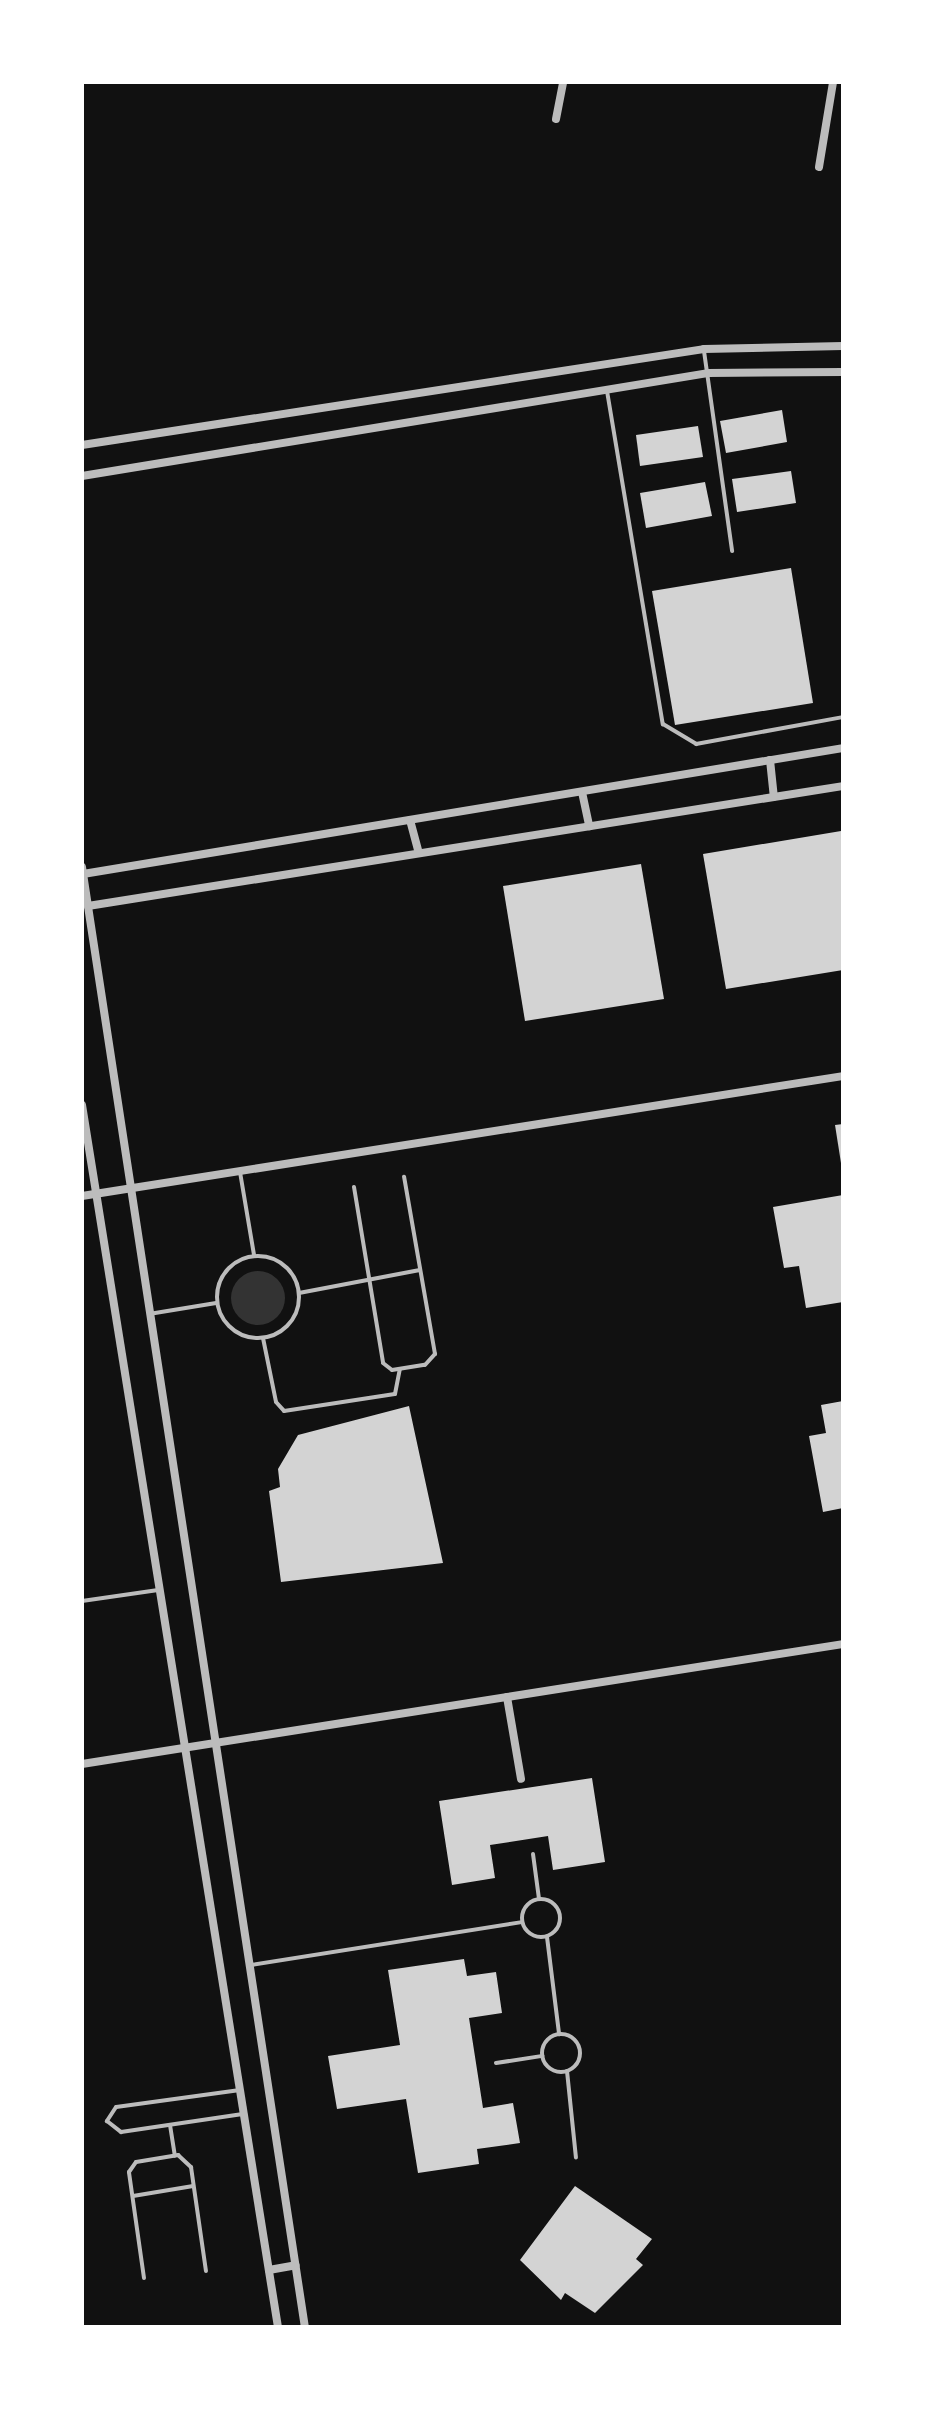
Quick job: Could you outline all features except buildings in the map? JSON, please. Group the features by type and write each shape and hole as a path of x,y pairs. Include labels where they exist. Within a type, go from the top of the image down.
{"street":[{"path":"556,119 563,82"},
{"path":"819,167 833,82"},
{"path":"82,445 704,349 843,346"},
{"path":"82,476 708,373 843,372"},
{"path":"305,2327 147,1314 132,1187 83,870 410,820 843,748"},
{"path":"770,760 774,797"},
{"path":"88,906 843,786"},
{"path":"582,792 589,826"},
{"path":"410,820 419,853"},
{"path":"82,1196 843,1076"},
{"path":"82,1105 278,2327"},
{"path":"82,1764 843,1644"},
{"path":"507,1697 521,1779"},
{"path":"269,2270 296,2265"}],"lane":[{"path":"704,349 732,551"},
{"path":"607,391 663,724 696,744 843,717"},
{"path":"240,1172 254,1255"},
{"path":"354,1187 383,1363 400,1369 425,1365 435,1354 404,1177"},
{"path":"254,1255 289,1269 299,1293 286,1327 263,1338 228,1326 217,1303 221,1277 254,1255"},
{"path":"299,1293 420,1270"},
{"path":"147,1314 217,1303"},
{"path":"263,1338 276,1402 284,1411 395,1394 400,1369"},
{"path":"82,1601 161,1590"},
{"path":"522,1922 539,1899 533,1854"},
{"path":"496,2063 542,2056 559,2034 547,1937 560,1914 539,1899"},
{"path":"249,1966 522,1922 547,1937"},
{"path":"559,2034 580,2049 567,2071 576,2158"},
{"path":"542,2056 556,2071 567,2071"},
{"path":"240,2090 116,2107 108,2115 110,2127 121,2132 243,2114"},
{"path":"170,2125 175,2156"},
{"path":"144,2278 132,2196 132,2164 175,2156 190,2162 206,2271"},
{"path":"132,2196 193,2186"}],"shaded area":[{"path":"258,1271 277,1279 285,1298 277,1317 258,1325 239,1317 231,1298 239,1279"}]}
